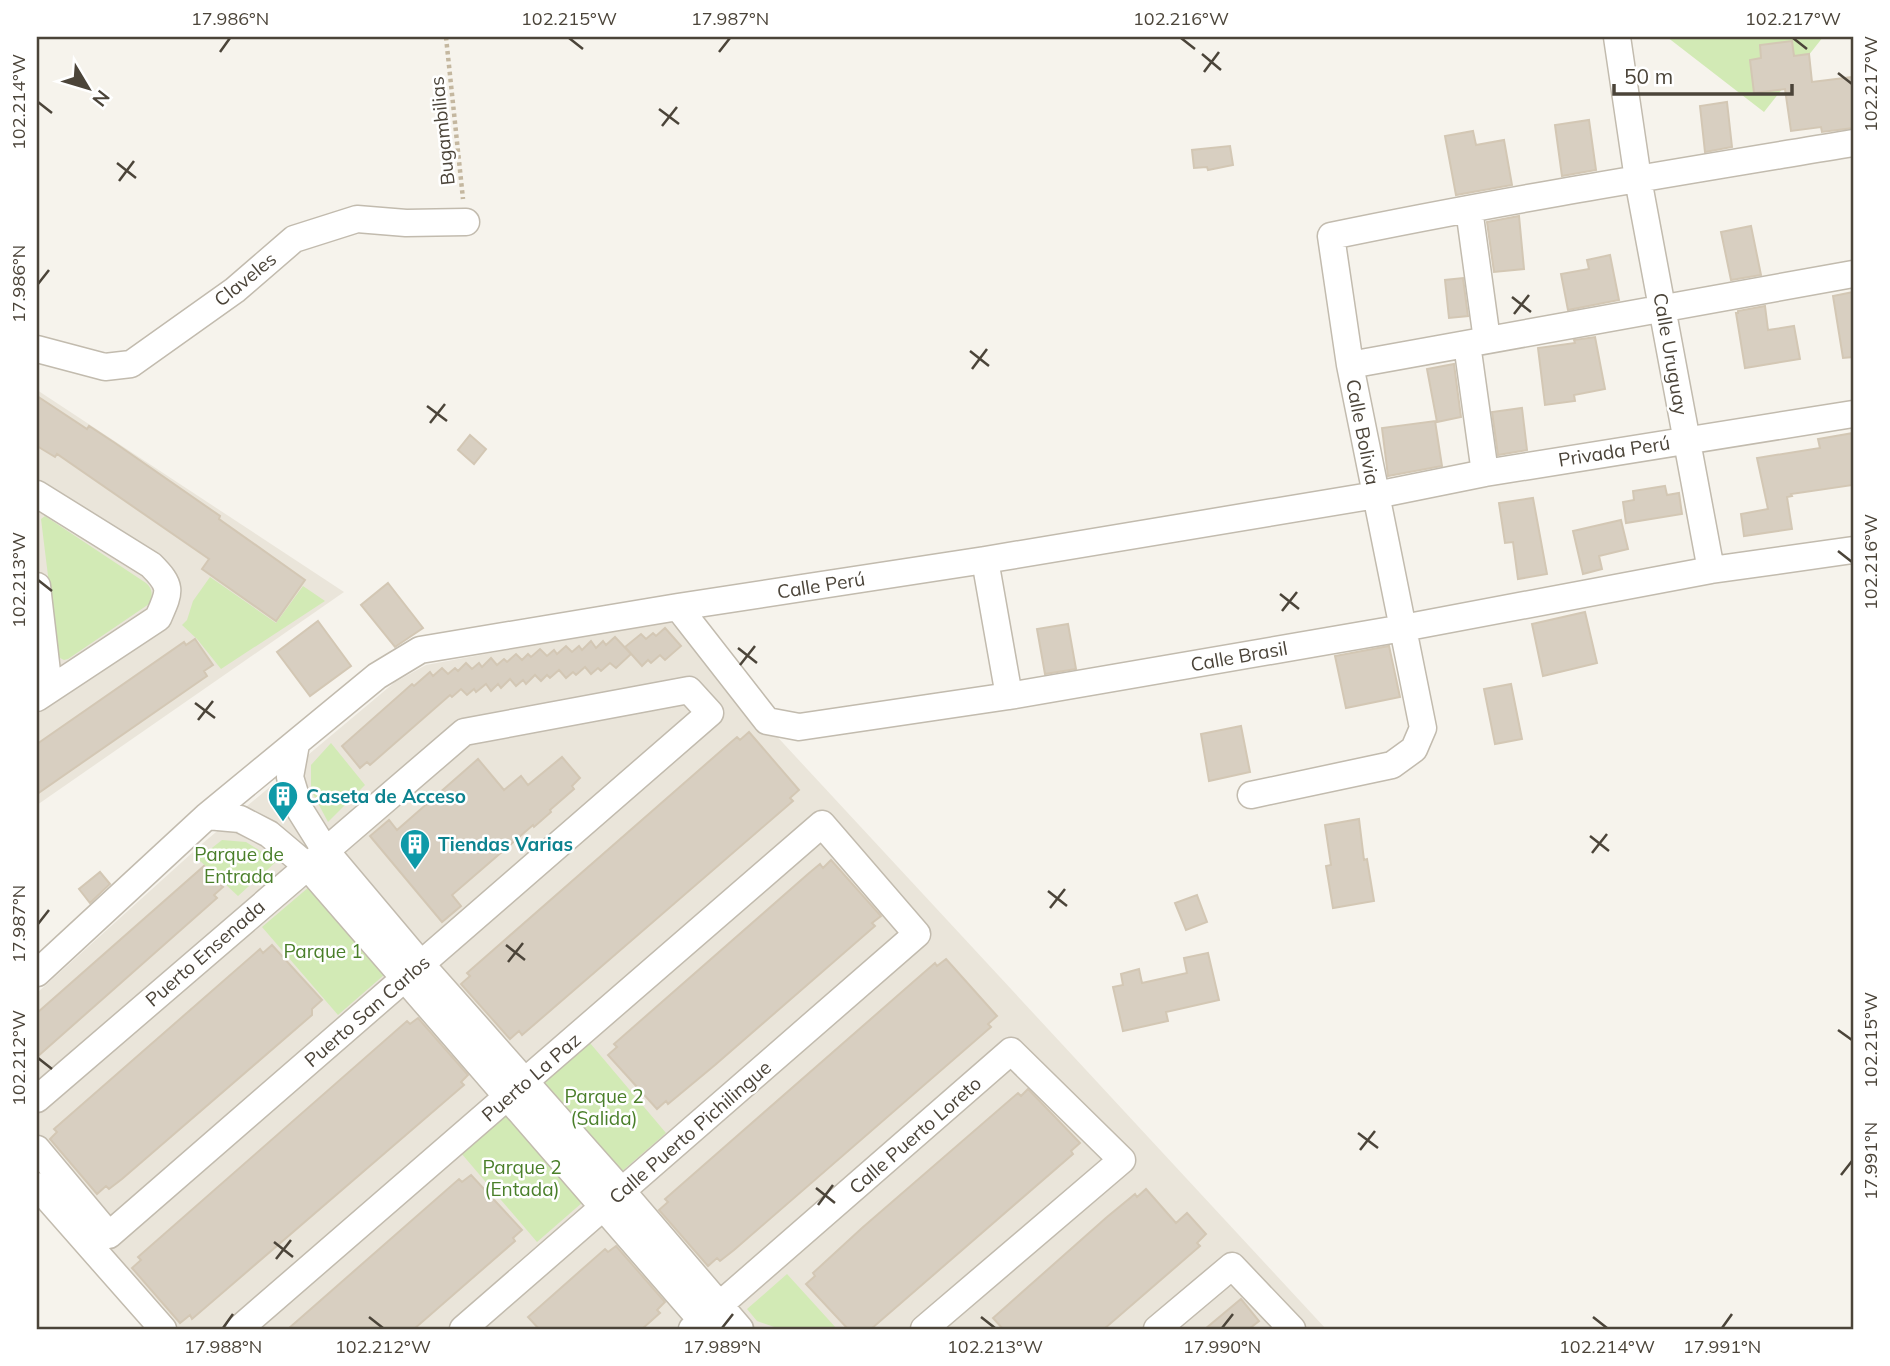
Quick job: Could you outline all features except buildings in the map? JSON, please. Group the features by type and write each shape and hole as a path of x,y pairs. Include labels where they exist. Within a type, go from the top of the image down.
{"street":[{"name":"Calle Uruguay","path":"1617,37 1638,178 1711,570"},
{"path":"1350,365 1331,236 1638,178 1853,143"},
{"path":"1469,209 1485,473"},
{"name":"Claveles","path":"37,349 105,366 131,364 235,290 294,239 357,219 406,223 466,222"},
{"name":"Calle Bolivia","path":"1251,795 1392,765 1415,749 1423,729 1350,365 1853,274"},
{"name":"Privada Perú","path":"1376,495 1485,473 1853,414"},
{"path":"37,494 151,565 164,579 168,597 158,618 43,693 38,615"},
{"name":"Calle Perú","path":"37,973 207,816 377,676 420,650 1376,495"},
{"name":"Calle Brasil","path":"678,607 767,721 799,727 1009,696 1403,628 1711,570 1853,550"},
{"path":"985,560 1009,696"},
{"name":"Puerto Ensenada","path":"37,1098 464,732 688,690 710,713"},
{"name":"Puerto San Carlos","path":"37,1149 109,1235 710,713"},
{"path":"296,744 290,777 316,858 612,1199 705,1321 740,1329"},
{"path":"207,816 240,819 316,858"},
{"name":"Calle Puerto Pichilingue","path":"463,1329 917,934 822,824"},
{"name":"Puerto La Paz","path":"239,1329 822,824"},
{"name":"Calle Puerto Loreto","path":"705,1321 1011,1051 1122,1160 924,1329"},
{"path":"37,1186 163,1329"},
{"path":"1157,1329 1232,1266 1292,1329"}],"path":[{"name":"Bugambilias","path":"446,37 466,222"}],"shaded area":[{"path":"37,390 344,592 37,805"},
{"path":"669,620 1326,1329 179,1329 37,1163 37,993 203,843 395,682 426,665"}],"green space":[{"path":"1667,37 1823,37 1764,112"},
{"path":"45,516 146,583 152,593 149,604 64,660 58,657 41,519"},
{"path":"210,577 276,623 303,586 325,601 221,669 182,625 187,620 193,601"},
{"path":"331,743 365,785 328,822 311,790 311,765"},
{"name":"Parque de Entrada","path":"222,840 246,842 277,861 238,896 198,859"},
{"name":"Parque 1","path":"309,887 384,975 338,1015 262,927"},
{"name":"Parque 2 (Salida)","path":"590,1043 666,1133 620,1173 543,1084"},
{"name":"Parque 2 (Entada)","path":"507,1113 583,1202 537,1242 461,1153"},
{"path":"787,1274 837,1329 780,1329 757,1321 747,1309"}],"place":[{"name":"Caseta de Acceso","path":"283,823"},
{"name":"Tiendas Varias","path":"415,871"}]}
